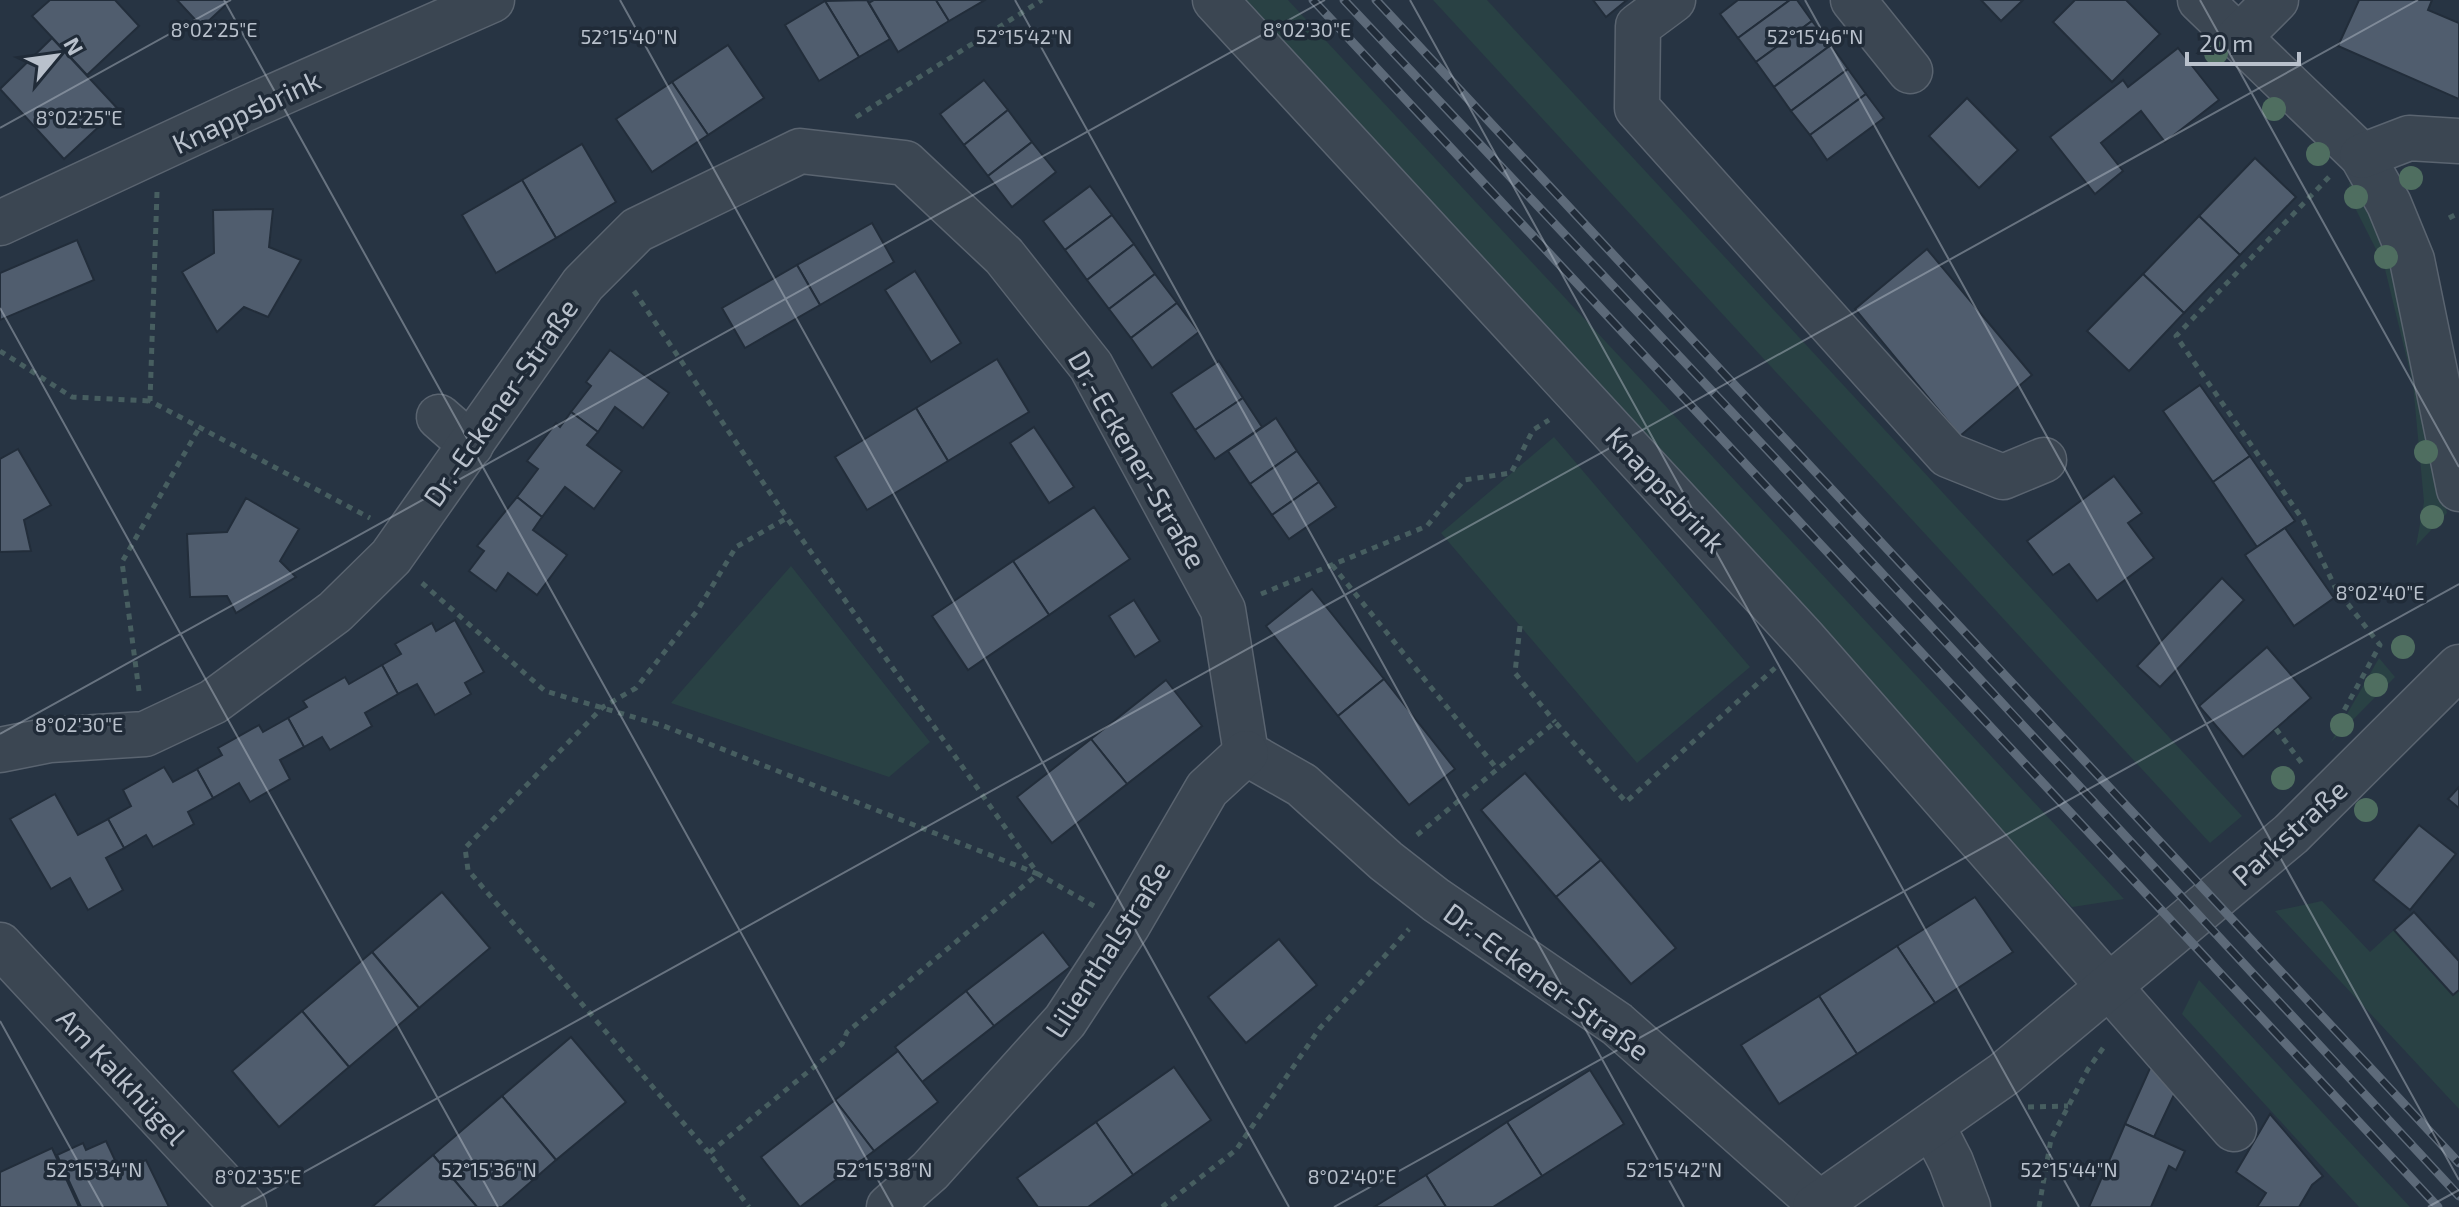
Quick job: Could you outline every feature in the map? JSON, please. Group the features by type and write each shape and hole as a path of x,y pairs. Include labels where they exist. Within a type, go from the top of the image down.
{"street":[{"name":"Knappsbrink","path":"0,223 245,109 492,0"},
{"name":"Knappsbrink","path":"1215,0 1805,640 2234,1129"},
{"path":"1673,0 1638,26 1637,108 1948,455 2003,477 2044,460"},
{"path":"1853,0 1910,71"},
{"path":"2200,0 2362,156 2389,204 2412,260 2459,489"},
{"path":"2239,37 2276,0"},
{"path":"2362,156 2409,138 2459,141"},
{"name":"Dr.-Eckener-Straße","path":"0,750 50,740 145,734 213,702 335,612 398,547 583,284 637,230 800,151 905,163 1004,256 1091,366 1223,610 1246,753 1302,785 1386,861 1436,900 1617,1024 1817,1206"},
{"path":"439,417 471,445"},
{"name":"Parkstraße","path":"1817,1206 2004,1074 2301,825 2459,667"},
{"name":"Lilienthalstraße","path":"889,1207 930,1171 1065,1021 1128,925 1207,789 1246,753"},
{"name":"Am Kalkhügel","path":"0,945 244,1207"},
{"path":"1933,1127 1951,1162 1968,1207"}],"path":[{"path":"852,119 1042,0"},
{"path":"150,401 159,151"},
{"path":"2324,748 2380,645 2336,589 2303,520 2176,336 2326,179"},
{"path":"2449,218 2459,213"},
{"path":"611,257 787,518 1038,874"},
{"path":"0,351 72,397 150,401 398,547 545,691 664,726 1038,874 1128,925"},
{"path":"1223,610 1427,526 1464,480 1511,473 1533,430 1582,399"},
{"path":"145,734 122,562 198,430"},
{"path":"749,1207 709,1153 468,870 465,848 603,707 636,688 697,611 736,547 787,518"},
{"path":"1332,565 1498,770"},
{"path":"1520,626 1515,673 1626,802 1805,640"},
{"path":"1386,861 1555,722"},
{"path":"2276,729 2310,773"},
{"path":"709,1153 842,1044 847,1032 1038,874"},
{"path":"1162,1207 1236,1150 1320,1028 1436,900"}],"green space":[{"path":"1242,0 1288,0 2124,899 2072,907"},
{"path":"1433,0 1487,0 2242,816 2210,843"},
{"path":"2350,181 2372,216 2390,255 2416,340 2425,384 2447,513 2416,546 2424,502 2413,384 2384,265 2348,194"},
{"path":"1554,437 1750,667 1637,763 1441,533"},
{"path":"791,566 930,742 889,777 671,703"},
{"path":"2379,658 2395,677 2331,742"},
{"path":"2322,901 2370,952 2394,930 2453,995 2459,991 2459,1109 2275,911"},
{"path":"2199,980 2410,1207 2359,1207 2182,1014"}],"building":[{"path":"50,0 115,0 139,26 87,75 32,16"},
{"path":"177,0 228,0 229,2 202,27"},
{"path":"867,0 890,39 859,57 825,1"},
{"path":"874,0 936,0 949,21 898,52 869,3"},
{"path":"936,0 985,0 949,21"},
{"path":"1593,0 1627,0 1606,17"},
{"path":"1738,0 1790,0 1738,38 1720,14"},
{"path":"1790,0 1797,0 1812,21 1756,62 1738,38"},
{"path":"1981,0 2023,0 2001,21"},
{"path":"2075,0 2126,0 2160,34 2112,82 2053,22"},
{"path":"2359,0 2432,0 2428,10 2459,23 2459,99 2338,46"},
{"path":"825,1 859,57 819,81 785,25"},
{"path":"1812,21 1831,45 1774,87 1756,62"},
{"path":"52,38 118,109 64,159 0,89"},
{"path":"728,45 764,98 708,135 672,82"},
{"path":"1831,45 1848,69 1791,111 1774,87"},
{"path":"2178,48 2219,100 2165,142 2141,111 2101,143 2123,171 2095,194 2050,137 2123,80 2128,87"},
{"path":"1848,69 1866,94 1810,135 1791,111"},
{"path":"984,80 1008,110 964,145 940,114"},
{"path":"672,82 708,135 652,172 616,119"},
{"path":"1866,94 1884,118 1827,160 1810,135"},
{"path":"1967,98 2018,150 1979,188 1929,136"},
{"path":"1008,110 1032,142 988,176 964,145"},
{"path":"1032,142 1056,172 1012,207 988,176"},
{"path":"582,144 616,202 556,238 522,180"},
{"path":"2255,158 2296,197 2240,255 2199,216"},
{"path":"522,180 556,238 496,273 462,215"},
{"path":"1090,186 1112,215 1065,250 1043,221"},
{"path":"273,209 269,247 301,260 268,317 244,307 217,332 182,272 214,253 213,210"},
{"path":"1112,215 1134,244 1087,280 1065,250"},
{"path":"2199,216 2240,255 2184,313 2143,274"},
{"path":"872,223 894,262 820,305 797,265"},
{"path":"77,240 94,280 0,320 0,273"},
{"path":"1134,244 1155,274 1109,309 1087,280"},
{"path":"1927,249 2032,375 1960,436 1855,309"},
{"path":"797,265 820,305 745,348 722,308"},
{"path":"915,271 961,343 931,362 885,290"},
{"path":"1155,274 1177,303 1131,338 1109,309"},
{"path":"2143,274 2184,313 2129,371 2087,331"},
{"path":"1177,303 1199,332 1152,368 1131,338"},
{"path":"610,350 669,393 643,428 615,407 598,432 571,412 591,386 586,382"},
{"path":"997,359 1029,412 948,461 916,408"},
{"path":"1219,361 1243,398 1195,430 1171,393"},
{"path":"2200,385 2250,456 2213,482 2163,411"},
{"path":"1243,398 1262,427 1215,459 1195,430"},
{"path":"916,408 948,461 867,510 835,457"},
{"path":"571,412 598,432 587,445 622,471 594,509 565,487 542,517 517,497 538,469 527,461 556,423 560,427"},
{"path":"1276,418 1297,451 1250,484 1228,451"},
{"path":"1034,427 1074,487 1049,503 1010,443"},
{"path":"18,449 51,505 24,520 31,551 0,552 0,459"},
{"path":"1297,451 1319,482 1272,515 1250,484"},
{"path":"2250,456 2295,521 2257,547 2213,482"},
{"path":"2114,476 2142,513 2128,523 2154,558 2097,601 2069,564 2053,575 2027,541"},
{"path":"1319,482 1336,507 1289,539 1272,515"},
{"path":"517,497 542,517 533,530 567,555 537,595 508,573 496,591 469,571 484,551 477,546"},
{"path":"246,498 299,529 280,561 296,577 236,613 227,596 190,597 187,534 227,532"},
{"path":"1094,507 1130,559 1049,615 1013,561"},
{"path":"2285,528 2334,598 2294,626 2245,555"},
{"path":"1013,561 1049,615 968,670 932,616"},
{"path":"2222,578 2244,600 2160,687 2137,666"},
{"path":"1312,589 1384,679 1338,716 1266,626"},
{"path":"1134,600 1160,641 1135,657 1109,616"},
{"path":"455,620 484,672 465,683 471,694 435,715 417,684 398,694 382,665 401,654 395,644 432,623 436,631"},
{"path":"2267,647 2311,698 2243,757 2199,706"},
{"path":"382,665 398,694 365,713 372,726 330,750 322,737 304,747 288,718 307,707 303,701 345,677 349,684"},
{"path":"1384,679 1455,769 1409,805 1338,716"},
{"path":"1166,680 1202,726 1127,784 1091,739"},
{"path":"288,718 304,747 280,760 290,779 250,802 239,783 213,798 197,769 222,755 218,748 259,725 263,732"},
{"path":"1091,739 1127,784 1052,843 1017,797"},
{"path":"164,767 173,782 197,769 213,798 188,812 194,824 153,847 146,835 124,848 108,819 131,806 123,790"},
{"path":"1525,773 1601,860 1556,897 1481,810"},
{"path":"2459,787 2459,808 2448,799"},
{"path":"55,794 78,835 108,819 124,848 106,858 123,890 88,910 70,878 51,889 10,819"},
{"path":"2419,825 2456,854 2410,910 2373,880"},
{"path":"1601,860 1676,948 1631,984 1556,897"},
{"path":"442,892 490,948 419,1008 372,952"},
{"path":"1975,897 2013,952 1935,1003 1897,946"},
{"path":"2414,912 2459,961 2459,990 2453,995 2394,930"},
{"path":"1043,932 1070,967 994,1026 966,991"},
{"path":"1279,939 1317,985 1246,1043 1208,997"},
{"path":"1897,946 1935,1003 1857,1054 1819,996"},
{"path":"372,952 419,1008 349,1067 302,1011"},
{"path":"966,991 994,1026 922,1082 895,1047"},
{"path":"1819,996 1857,1054 1779,1104 1741,1045"},
{"path":"302,1011 349,1067 279,1127 232,1071"},
{"path":"571,1037 626,1102 556,1160 502,1096"},
{"path":"898,1051 938,1102 874,1151 835,1100"},
{"path":"2151,1066 2181,1080 2154,1137 2125,1124"},
{"path":"1174,1067 1211,1120 1133,1175 1096,1122"},
{"path":"1590,1070 1624,1124 1542,1176 1507,1122"},
{"path":"502,1096 556,1160 502,1207 477,1207 433,1155"},
{"path":"835,1100 874,1151 800,1207 761,1157"},
{"path":"2270,1114 2323,1176 2312,1185 2299,1207 2257,1207 2266,1193 2236,1172"},
{"path":"1096,1122 1133,1175 1088,1207 1038,1207 1017,1178"},
{"path":"1507,1122 1542,1176 1493,1207 1446,1207 1426,1175"},
{"path":"2125,1124 2185,1151 2176,1170 2169,1166 2151,1207 2089,1207"},
{"path":"106,1141 120,1171 146,1160 169,1207 81,1207 57,1155 83,1143 86,1150"},
{"path":"52,1148 79,1207 0,1207 0,1172"},
{"path":"433,1155 477,1207 372,1207"},
{"path":"1426,1175 1446,1207 1374,1207"}],"railway":[{"path":"1313,0 2438,1207"},
{"path":"1344,0 1774,457 2459,1196"},
{"path":"1376,0 2459,1163"}]}
